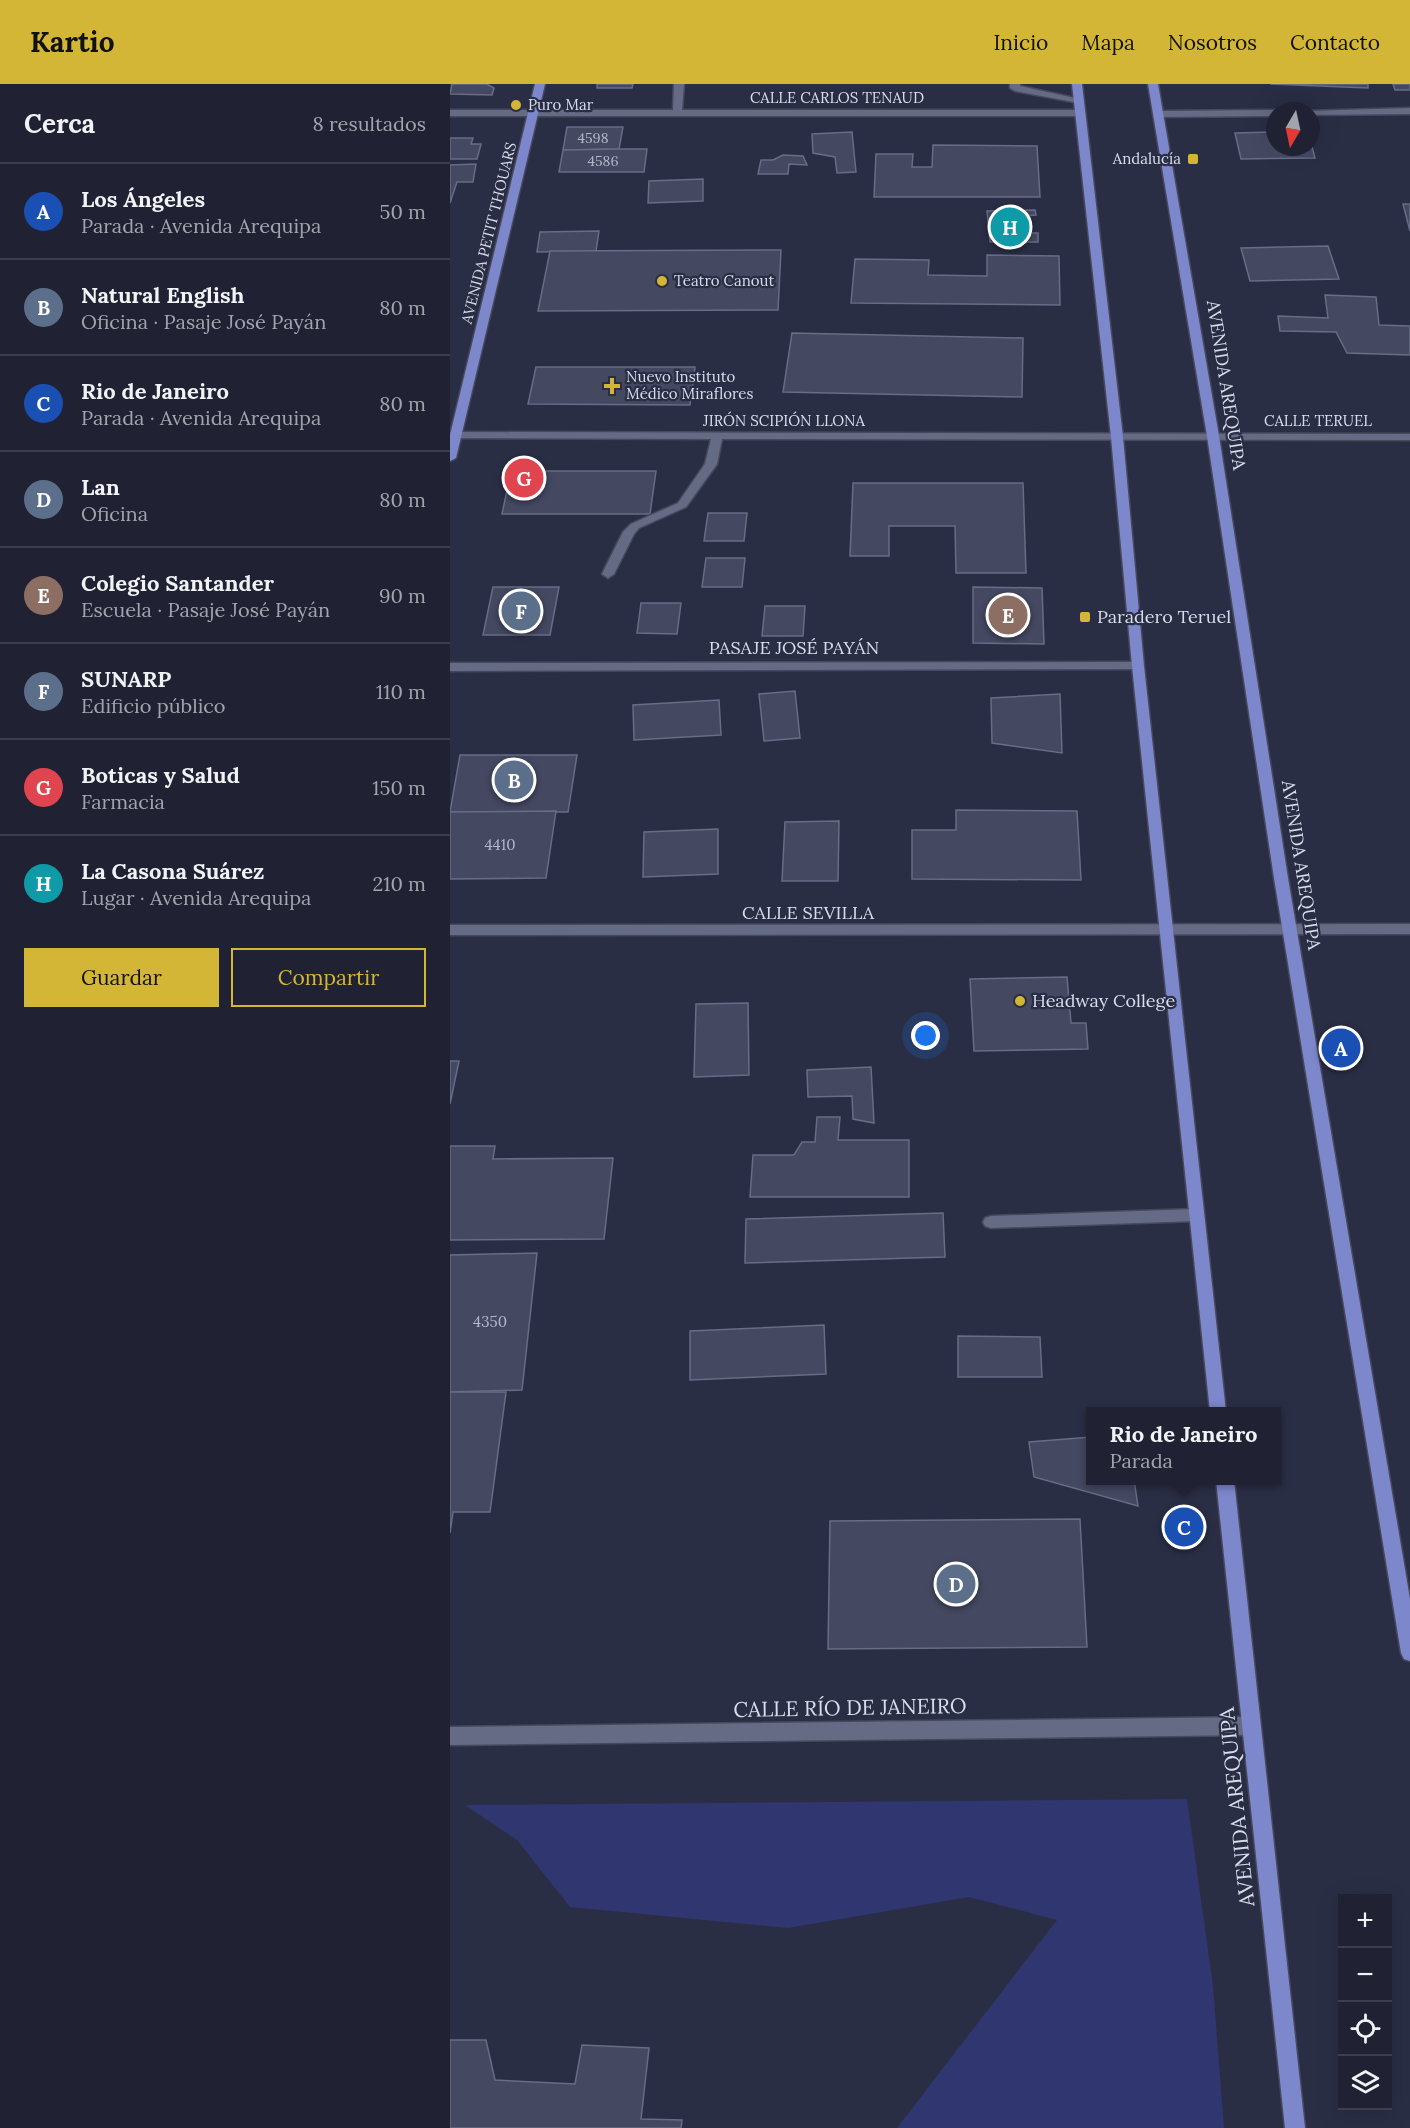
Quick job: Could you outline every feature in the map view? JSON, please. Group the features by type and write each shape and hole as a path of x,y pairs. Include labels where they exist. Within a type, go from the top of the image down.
{"main road":[{"name":"AVENIDA PETIT THOUARS","path":"450,458 453,435 540,84"},
{"path":"1077,84 1117,437 1138,666 1217,1407"},
{"name":"AVENIDA AREQUIPA","path":"1153,84 1213,436 1291,931 1410,1653"},
{"name":"AVENIDA AREQUIPA","path":"1226,1485 1295,2128"}],"street":[{"path":"676,113 679,84"},
{"name":"CALLE CARLOS TENAUD","path":"450,113 676,113 1016,97 1080,113"},
{"path":"1016,97 1078,100"},
{"path":"1320,112 1410,111"},
{"path":"1158,114 1266,113"},
{"name":"JIRÓN SCIPIÓN LLONA","path":"453,435 1117,437"},
{"path":"608,574 629,532 635,526 682,504 711,464 717,435"},
{"name":"CALLE TERUEL","path":"1117,437 1410,437"},
{"name":"PASAJE JOSÉ PAYÁN","path":"450,667 1138,666"},
{"name":"CALLE SEVILLA","path":"450,930 1291,931 1410,929"},
{"path":"991,1222 1196,1215"},
{"name":"CALLE RÍO DE JANEIRO","path":"450,1736 1251,1726"}],"shaded area":[{"path":"1187,1799 1213,1986 1224,2128 897,2128 1057,1920 969,1897 788,1928 570,1907 517,1840 465,1805"}],"building":[{"path":"452,84 487,84 494,88 492,95 450,94"},
{"path":"597,84 633,84 632,88 597,88"},
{"path":"1270,84 1368,84 1368,88"},
{"path":"1393,84 1410,84 1410,90 1395,90"},
{"path":"567,127 623,127 619,149 563,150"},
{"path":"852,132 856,172 837,173 835,157 813,153 812,134"},
{"path":"1266,132 1266,156 1314,156 1315,158 1241,159 1235,133"},
{"path":"450,138 473,138 471,144 481,144 477,159 450,159"},
{"path":"933,145 1037,146 1040,197 874,197 876,154 913,154 912,167 932,167"},
{"path":"647,149 644,172 559,172 563,150"},
{"path":"783,155 803,156 807,165 789,164 788,174 758,174 761,160 773,160"},
{"path":"476,164 473,182 457,182 450,203 450,165"},
{"path":"703,179 703,201 648,203 649,181"},
{"path":"1403,204 1410,204 1410,231"},
{"path":"1035,210 1036,215 1024,216 1027,233 1038,233 1038,242 990,242 987,211"},
{"path":"599,231 596,251 537,252 540,232"},
{"path":"1328,246 1339,279 1250,281 1241,248"},
{"name":"Teatro Canout","path":"781,250 778,310 538,311 550,251"},
{"path":"987,255 1059,256 1060,305 851,303 855,259 929,260 928,275 987,276"},
{"path":"1325,295 1376,297 1379,325 1410,326 1410,355 1347,353 1336,332 1280,331 1278,316 1328,318"},
{"path":"792,333 1023,338 1022,397 783,392"},
{"name":"Nuevo Instituto Médico Miraflores","path":"536,367 695,367 690,405 528,404"},
{"path":"511,471 656,471 650,514 502,514"},
{"path":"853,483 1023,483 1026,573 956,573 955,526 889,526 889,556 850,556"},
{"path":"708,513 747,513 744,541 704,541"},
{"path":"706,558 745,558 742,587 702,587"},
{"path":"493,587 559,587 550,635 483,635"},
{"path":"973,587 1042,588 1044,644 973,643"},
{"path":"641,603 681,603 677,634 637,633"},
{"path":"765,606 805,606 803,636 762,636"},
{"path":"795,691 800,738 764,741 759,694"},
{"path":"1060,694 1062,753 992,743 991,698"},
{"path":"719,700 721,735 634,740 633,705"},
{"path":"460,755 577,755 568,812 450,812"},
{"path":"956,810 1077,811 1081,880 912,879 912,830 956,830"},
{"path":"556,811 546,878 450,879 450,812"},
{"path":"839,821 838,881 782,881 785,822"},
{"path":"718,829 718,874 643,877 644,832"},
{"name":"Headway College","path":"1067,977 1071,1023 1086,1023 1088,1049 974,1051 970,979"},
{"path":"748,1003 749,1075 694,1077 696,1004"},
{"path":"450,1061 459,1061 450,1104"},
{"path":"871,1067 874,1123 853,1119 852,1096 808,1097 807,1070"},
{"path":"817,1117 840,1117 838,1140 909,1140 909,1197 750,1197 753,1155 794,1155 802,1142 815,1142"},
{"path":"450,1146 495,1146 493,1159 613,1158 604,1239 450,1240"},
{"path":"943,1213 945,1257 745,1263 746,1219"},
{"path":"537,1253 522,1390 450,1392 450,1255"},
{"path":"824,1325 826,1374 690,1380 690,1331"},
{"path":"958,1336 1040,1337 1042,1377 958,1377"},
{"path":"450,1392 506,1392 490,1512 453,1512 450,1533"},
{"path":"1086,1437 1086,1485 1135,1485 1138,1506 1034,1477 1029,1442"},
{"path":"1080,1519 1087,1647 828,1649 830,1521"},
{"path":"450,2040 486,2040 495,2080 575,2084 582,2045 649,2048 641,2119 682,2120 681,2128 450,2128"}],"place":[{"name":"Puro Mar","path":"516,105"},
{"name":"Andalucía","path":"1193,159"},
{"name":"La Casona Suárez","path":"1010,227"},
{"name":"Teatro Canout","path":"662,281"},
{"name":"Nuevo Instituto Médico Miraflores","path":"612,386"},
{"name":"Boticas y Salud","path":"524,478"},
{"name":"SUNARP","path":"521,611"},
{"name":"Colegio Santander","path":"1008,615"},
{"name":"Paradero Teruel","path":"1085,617"},
{"name":"Natural English","path":"514,780"},
{"name":"Headway College","path":"1020,1001"},
{"name":"Los Ángeles","path":"1341,1048"},
{"name":"Rio de Janeiro","path":"1184,1527"},
{"name":"Lan","path":"956,1584"}]}
